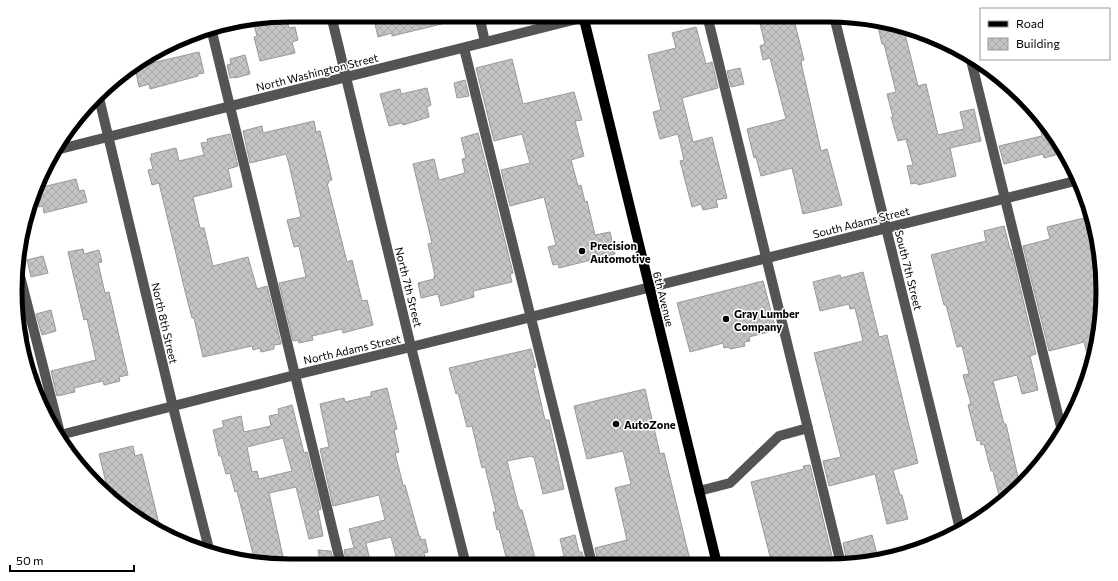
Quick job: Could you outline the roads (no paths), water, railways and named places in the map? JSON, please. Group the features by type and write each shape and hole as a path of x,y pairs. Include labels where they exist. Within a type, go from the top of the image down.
{"main road":[{"name":"6th Avenue","path":"588,22 649,288 716,559"}],"street":[{"name":"North 7th Street","path":"333,22 411,347 464,559"},
{"path":"481,22 486,42"},
{"name":"North Washington Street","path":"63,148 564,22"},
{"path":"709,22 840,558"},
{"name":"South 7th Street","path":"836,22 959,525"},
{"path":"212,34 339,559"},
{"path":"464,48 591,559"},
{"path":"972,64 1060,424"},
{"name":"North 8th Street","path":"100,102 173,407 208,546"},
{"name":"South Adams Street","path":"649,288 1073,181"},
{"path":"22,285 58,426"},
{"name":"North Adams Street","path":"64,435 295,375 649,288"},
{"path":"699,491 730,483 779,436 808,428"}],"place":[{"name":"Precision Automotive","path":"582,251"},
{"name":"Gray Lumber Company","path":"726,319"},
{"name":"AutoZone","path":"616,424"}]}
